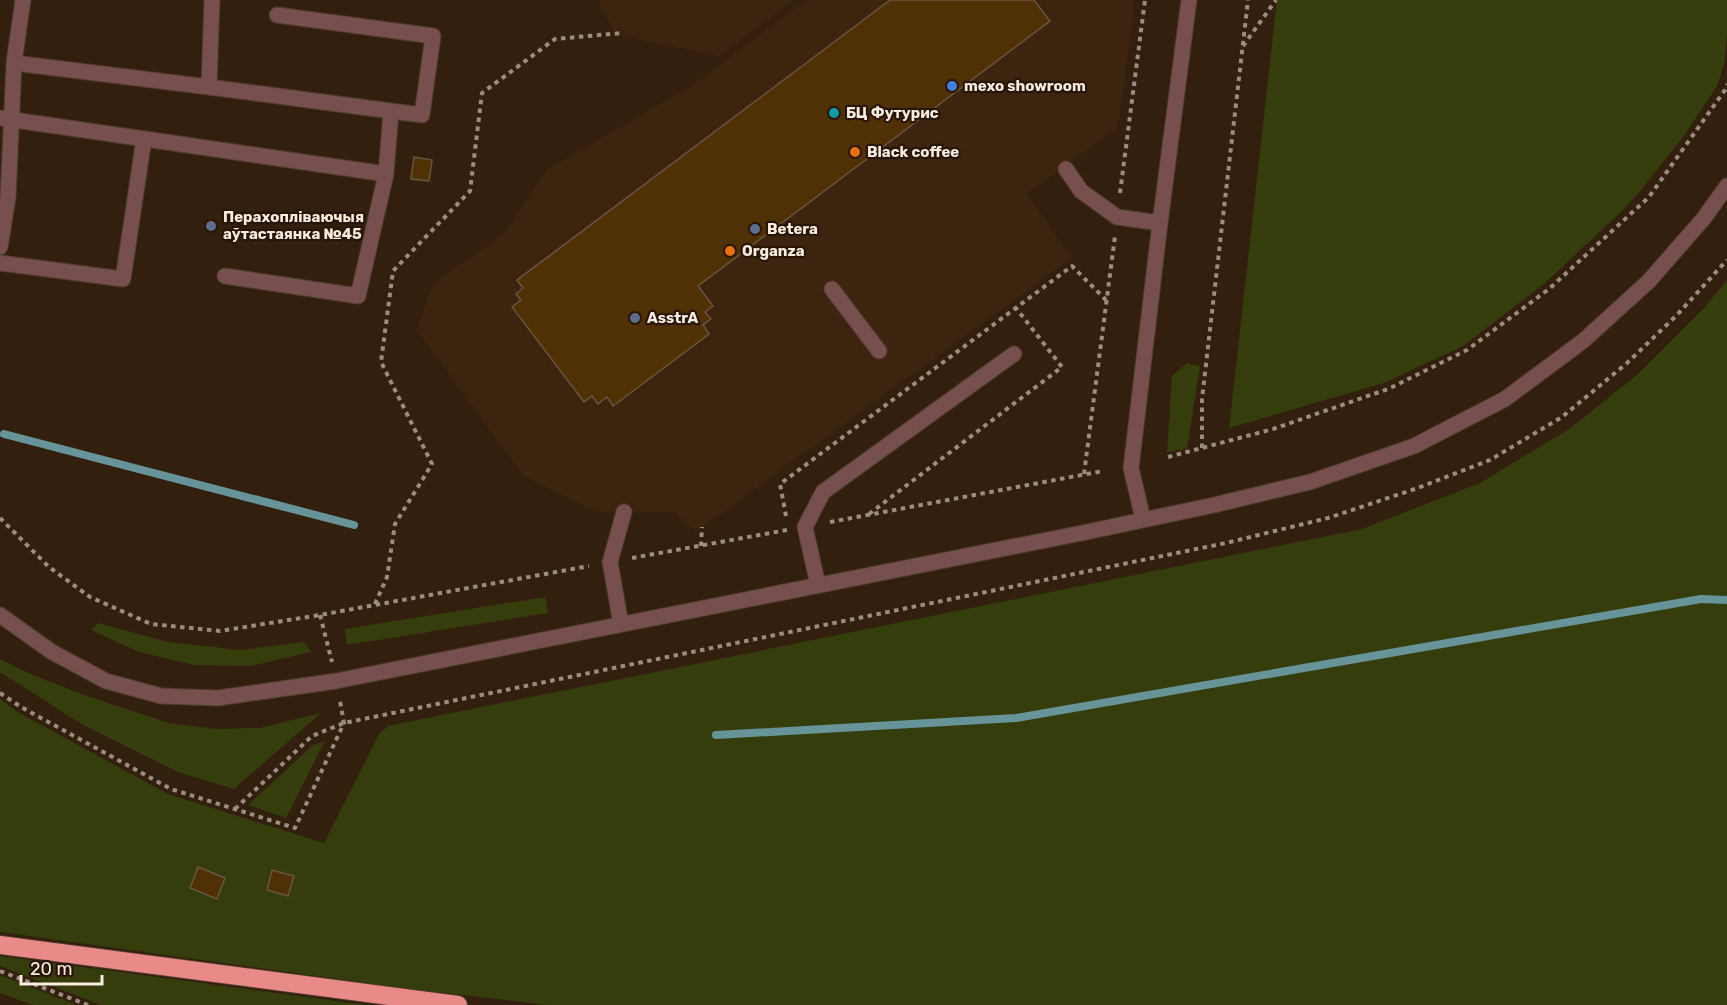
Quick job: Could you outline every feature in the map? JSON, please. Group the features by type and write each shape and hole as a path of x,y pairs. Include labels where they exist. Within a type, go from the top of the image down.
{"highway":[{"path":"0,945 459,1005"}],"lane":[{"path":"0,247 4,198 5,119 23,0"},
{"path":"209,87 212,0"},
{"path":"1143,519 1131,468 1160,223 1190,0"},
{"path":"14,63 422,115 433,36 277,15"},
{"path":"225,276 358,296 386,174 391,111"},
{"path":"5,119 386,174"},
{"path":"0,263 123,279 144,139"},
{"path":"1066,170 1081,191 1117,217 1160,223"},
{"path":"0,615 52,652 106,681 161,696 218,698 336,681 1214,505 1310,482 1414,446 1505,399 1583,341 1649,281 1704,218 1727,186"},
{"path":"832,289 879,351"},
{"path":"818,585 806,527 823,492 1014,354"},
{"path":"621,624 610,562 624,512"}],"path":[{"path":"1202,448 1202,399 1248,0"},
{"path":"1243,46 1276,0"},
{"path":"374,605 387,577 395,524 432,464 381,362 393,271 470,191 482,93 555,39 622,33"},
{"path":"1168,457 1273,429 1388,389 1467,350 1549,289 1649,197 1727,84"},
{"path":"789,530 780,484 1072,266 1106,301"},
{"path":"868,515 1062,367 1016,308"},
{"path":"0,518 49,567 90,597 151,624 219,631 320,615 1103,471"},
{"path":"701,546 702,527"},
{"path":"0,693 21,707 171,789 295,828 344,723 320,615"},
{"path":"0,971 88,1005"}],"shaded area":[{"path":"600,0 794,0 720,56 617,35 599,6"},
{"path":"806,0 1135,0 1118,128 1027,194 1072,258 696,532 675,513 595,511 523,476 417,330 432,285 506,231 546,170 689,87"}],"green space":[{"path":"1277,0 1727,0 1724,64 1717,86 1683,137 1637,195 1544,284 1463,346 1384,383 1229,428"},
{"path":"1727,280 1727,1005 547,1005 396,987 0,932 0,699 16,711 168,794 324,843 379,734 388,726 1362,529 1480,483 1569,429 1637,375 1704,308"},
{"path":"1187,363 1200,366 1187,449 1167,452 1172,376"},
{"path":"545,597 548,613 347,645 345,629"},
{"path":"98,623 168,642 241,650 304,642 311,652 251,666 194,665 139,652 91,630"},
{"path":"0,659 28,673 87,696 169,723 216,729 260,728 321,713 234,789 178,772 83,725 0,672"},
{"path":"325,741 286,818 248,805 313,745"},
{"path":"0,956 366,1005 101,1005 0,966"},
{"path":"0,975 77,1005 33,1005 0,993"}],"building":[{"name":"БЦ Футурис","path":"890,0 1034,0 1050,21 698,286 713,306 705,312 711,319 703,325 709,334 613,406 607,397 598,404 592,396 584,402 512,307 521,300 516,294 523,288 517,280"},
{"path":"414,157 432,160 429,181 411,179"},
{"path":"198,867 225,878 217,899 190,888"},
{"path":"272,870 294,876 288,896 267,890"}],"waterway":[{"path":"4,434 354,525"},
{"path":"716,735 1016,718 1701,599 1727,600"}],"place":[{"name":"mexo showroom","path":"952,86"},
{"name":"БЦ Футурис","path":"834,113"},
{"name":"Black coffee","path":"855,152"},
{"name":"Перахопліваючыя аўтастаянка №45","path":"211,226"},
{"name":"Betera","path":"755,229"},
{"name":"Organza","path":"730,251"},
{"name":"AsstrA","path":"635,318"}]}
